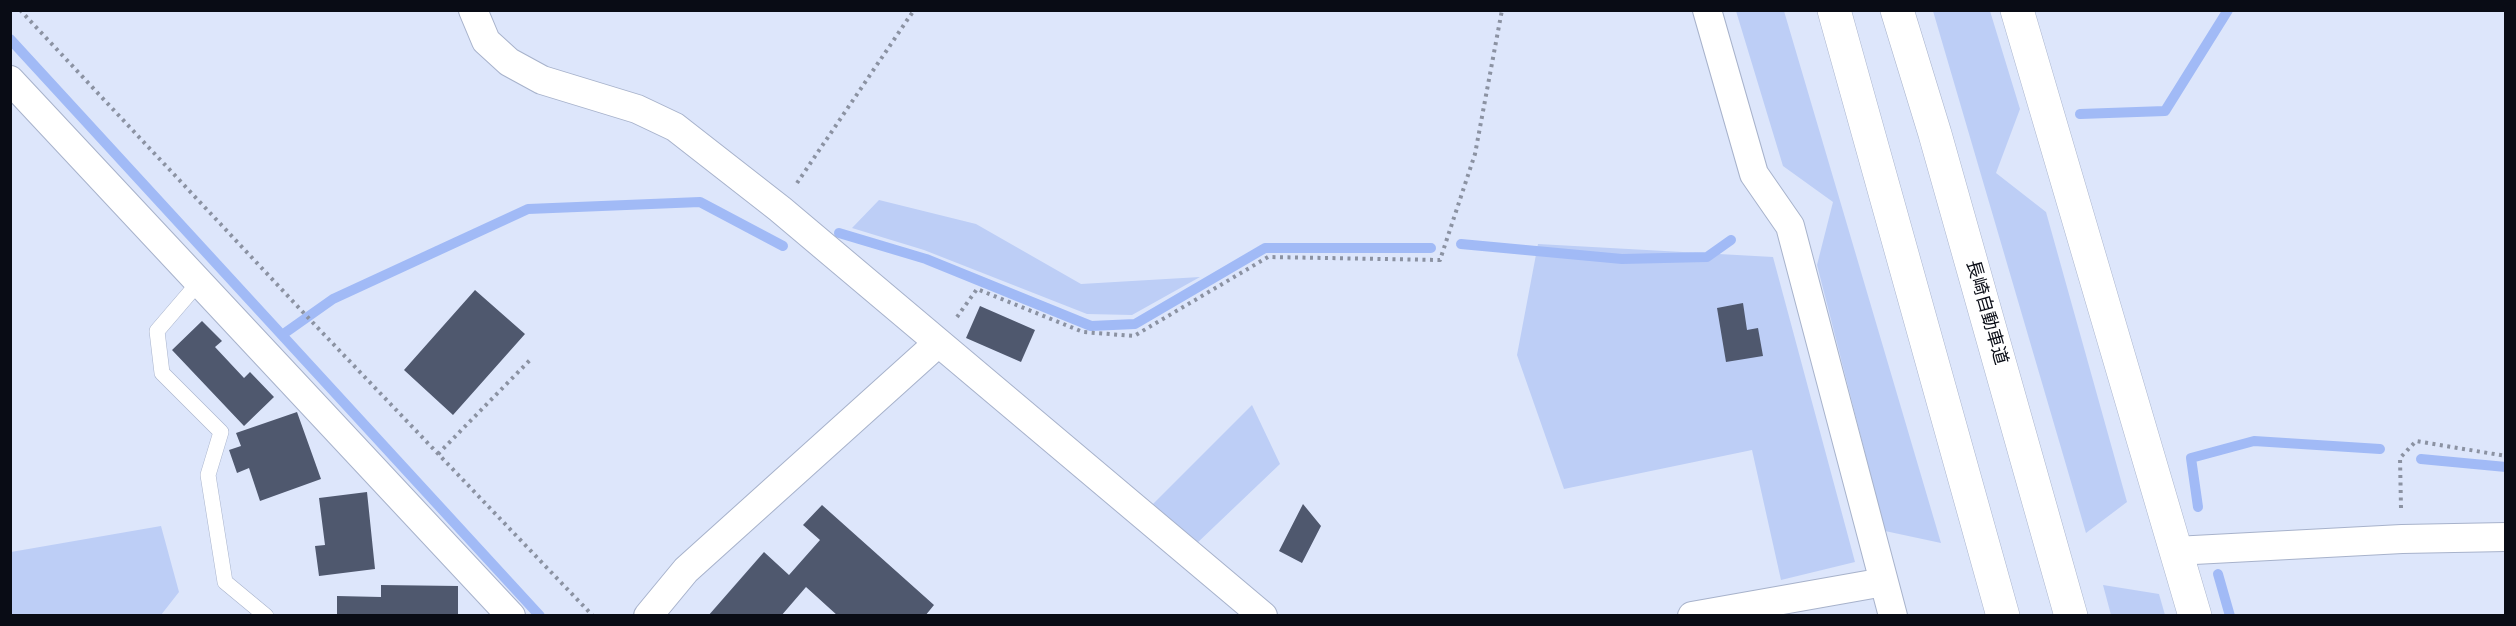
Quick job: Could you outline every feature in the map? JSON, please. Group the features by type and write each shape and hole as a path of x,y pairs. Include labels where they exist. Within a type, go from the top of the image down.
{"main road":[{"path":"1834,10 2003,615"},
{"name":"長崎自動車道","path":"1898,10 2071,615"},
{"path":"2017,10 2195,615"}],"street":[{"path":"473,10 486,41 509,62 542,80 637,109 675,127 780,209 1263,615"},
{"path":"1707,10 1754,174 1790,226 1893,615"},
{"path":"10,80 511,615"},
{"path":"648,615 686,570 938,344"},
{"path":"2175,551 2402,539 2505,537"},
{"path":"1692,615 1884,582"}],"lane":[{"path":"200,282 157,331 162,373 221,432 208,475 225,582 266,615"}],"path":[{"path":"20,10 316,326 594,615"},
{"path":"780,209 914,10"},
{"path":"938,344 977,289 1083,332 1134,336 1268,257 1440,260 1475,154 1502,10"},
{"path":"438,454 530,360"},
{"path":"2402,539 2400,458 2416,441 2505,456"}],"shaded area":[{"path":"1736,11 1784,11 1941,543 1885,531 1817,265 1833,202 1783,166"},
{"path":"1933,11 1990,11 2020,109 1996,173 2046,212 2127,502 2086,533"},
{"path":"879,200 976,224 1081,284 1200,277 1132,315 1087,314 924,250 852,228"},
{"path":"1538,244 1773,257 1855,562 1781,580 1752,450 1564,489 1517,355"},
{"path":"1252,405 1280,464 1195,545 1151,506"},
{"path":"161,526 179,592 161,615 11,615 11,552"},
{"path":"2103,585 2159,594 2165,615 2111,615"}],"building":[{"path":"475,290 525,334 453,415 404,370"},
{"path":"1743,303 1747,330 1758,328 1763,356 1726,362 1717,308"},
{"path":"980,306 1035,330 1021,362 966,338"},
{"path":"202,321 222,341 215,347 244,378 250,372 274,397 244,426 172,350"},
{"path":"297,412 321,479 260,501 249,468 237,473 229,450 241,446 236,433"},
{"path":"367,492 375,569 319,576 315,546 325,545 319,498"},
{"path":"1303,504 1321,526 1302,563 1279,551"},
{"path":"822,505 934,605 925,616 838,616 806,587 781,616 708,616 764,552 789,575 820,540 803,525"},
{"path":"381,585 458,586 458,616 337,616 337,596 381,597"}],"waterway":[{"path":"2080,114 2165,111 2228,10"},
{"path":"10,39 540,616"},
{"path":"282,335 333,299 528,209 700,202 783,246"},
{"path":"839,233 926,259 1091,326 1135,324 1265,248 1431,248"},
{"path":"1461,244 1622,259 1707,257 1731,240"},
{"path":"2198,507 2191,458 2254,441 2380,449"},
{"path":"2421,459 2506,467"},
{"path":"2218,574 2230,616"}]}
